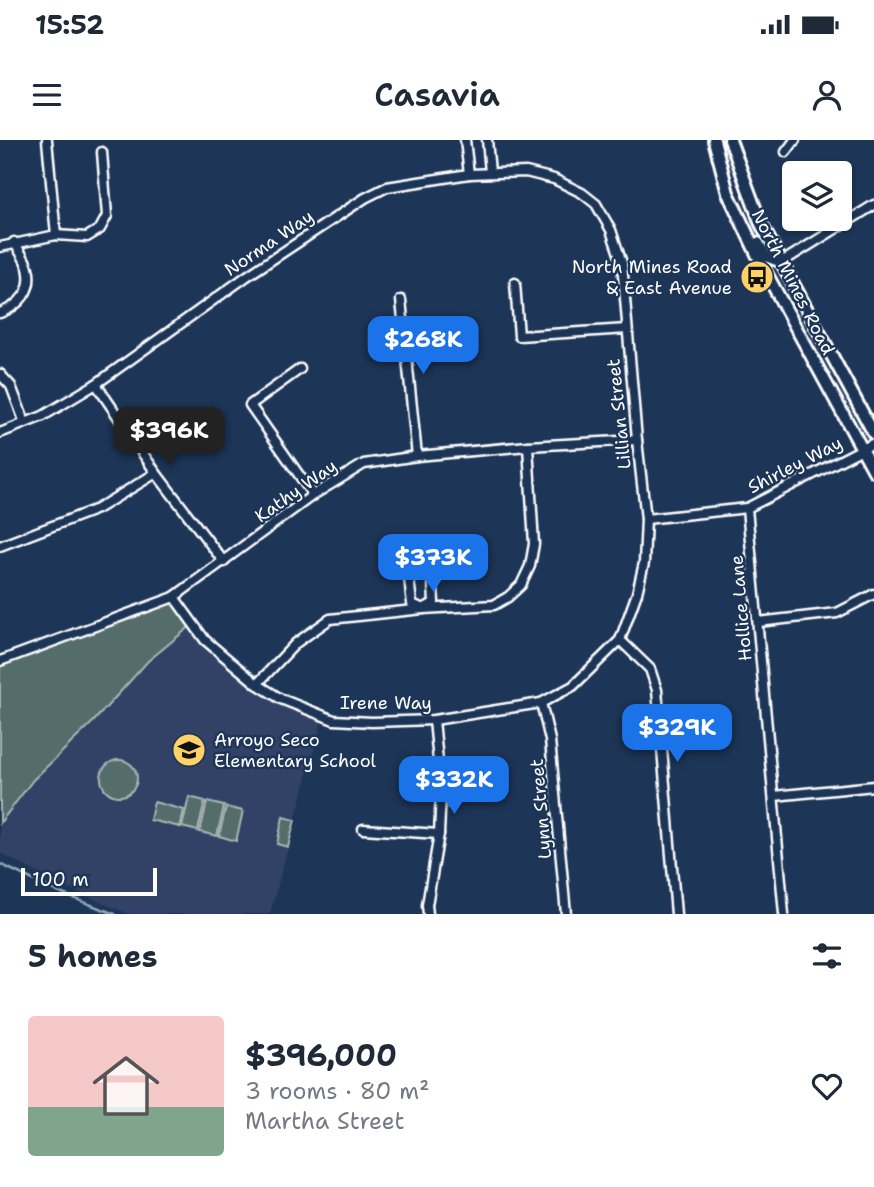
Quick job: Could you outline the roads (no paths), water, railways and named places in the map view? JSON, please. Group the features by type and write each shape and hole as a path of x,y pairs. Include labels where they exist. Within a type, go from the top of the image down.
{"main road":[{"name":"North Mines Road","path":"714,140 727,188 765,271 874,471"},
{"name":"North Mines Road","path":"730,140 761,224 874,435"},
{"path":"727,188 739,198 766,256 782,262"}],"street":[{"path":"47,140 56,235"},
{"path":"466,140 469,174"},
{"path":"487,140 490,172"},
{"path":"786,152 795,140"},
{"path":"0,247 56,235 87,237 100,229 107,216 102,152"},
{"name":"Norma Way","path":"0,433 43,416 96,384 247,276 365,198 387,187 469,174 526,172 554,178 582,192"},
{"name":"Lillian Street","path":"582,192 601,212 611,230 622,263 646,519 644,563 637,593 620,640"},
{"path":"782,262 874,205"},
{"path":"0,313 12,309 26,295 29,283 28,268 14,242"},
{"path":"515,283 519,336 627,329"},
{"path":"401,300 417,456"},
{"path":"300,369 250,405 313,495"},
{"path":"0,374 12,386 25,423"},
{"path":"96,384 156,473 225,562"},
{"name":"Kathy Way","path":"0,661 174,597 313,495 364,464 417,456 528,446 637,440"},
{"name":"Shirley Way","path":"646,519 747,508 874,443"},
{"path":"257,684 296,643 330,619 423,609 495,605 521,585 530,566 534,544 528,446"},
{"path":"0,546 97,509 156,473"},
{"name":"Hollice Lane","path":"747,508 784,914"},
{"path":"417,559 423,559 432,565 434,603 423,609 412,604 408,569 417,559"},
{"path":"758,622 836,613 874,594"},
{"name":"Irene Way","path":"174,597 205,640 257,684 281,699 334,720 372,723 435,720 541,703 573,686 620,640"},
{"path":"620,640 650,669 657,690 676,914"},
{"name":"Lynn Street","path":"541,703 550,740 566,914"},
{"path":"428,914 439,834 441,792 435,720"},
{"path":"774,796 874,786"},
{"path":"363,828 439,834"}],"waterway":[{"path":"0,864 60,893 115,914"}],"place":[{"name":"North Mines Road & East Avenue","path":"757,277"},
{"name":"Arroyo Seco Elementary School","path":"189,750"}]}
